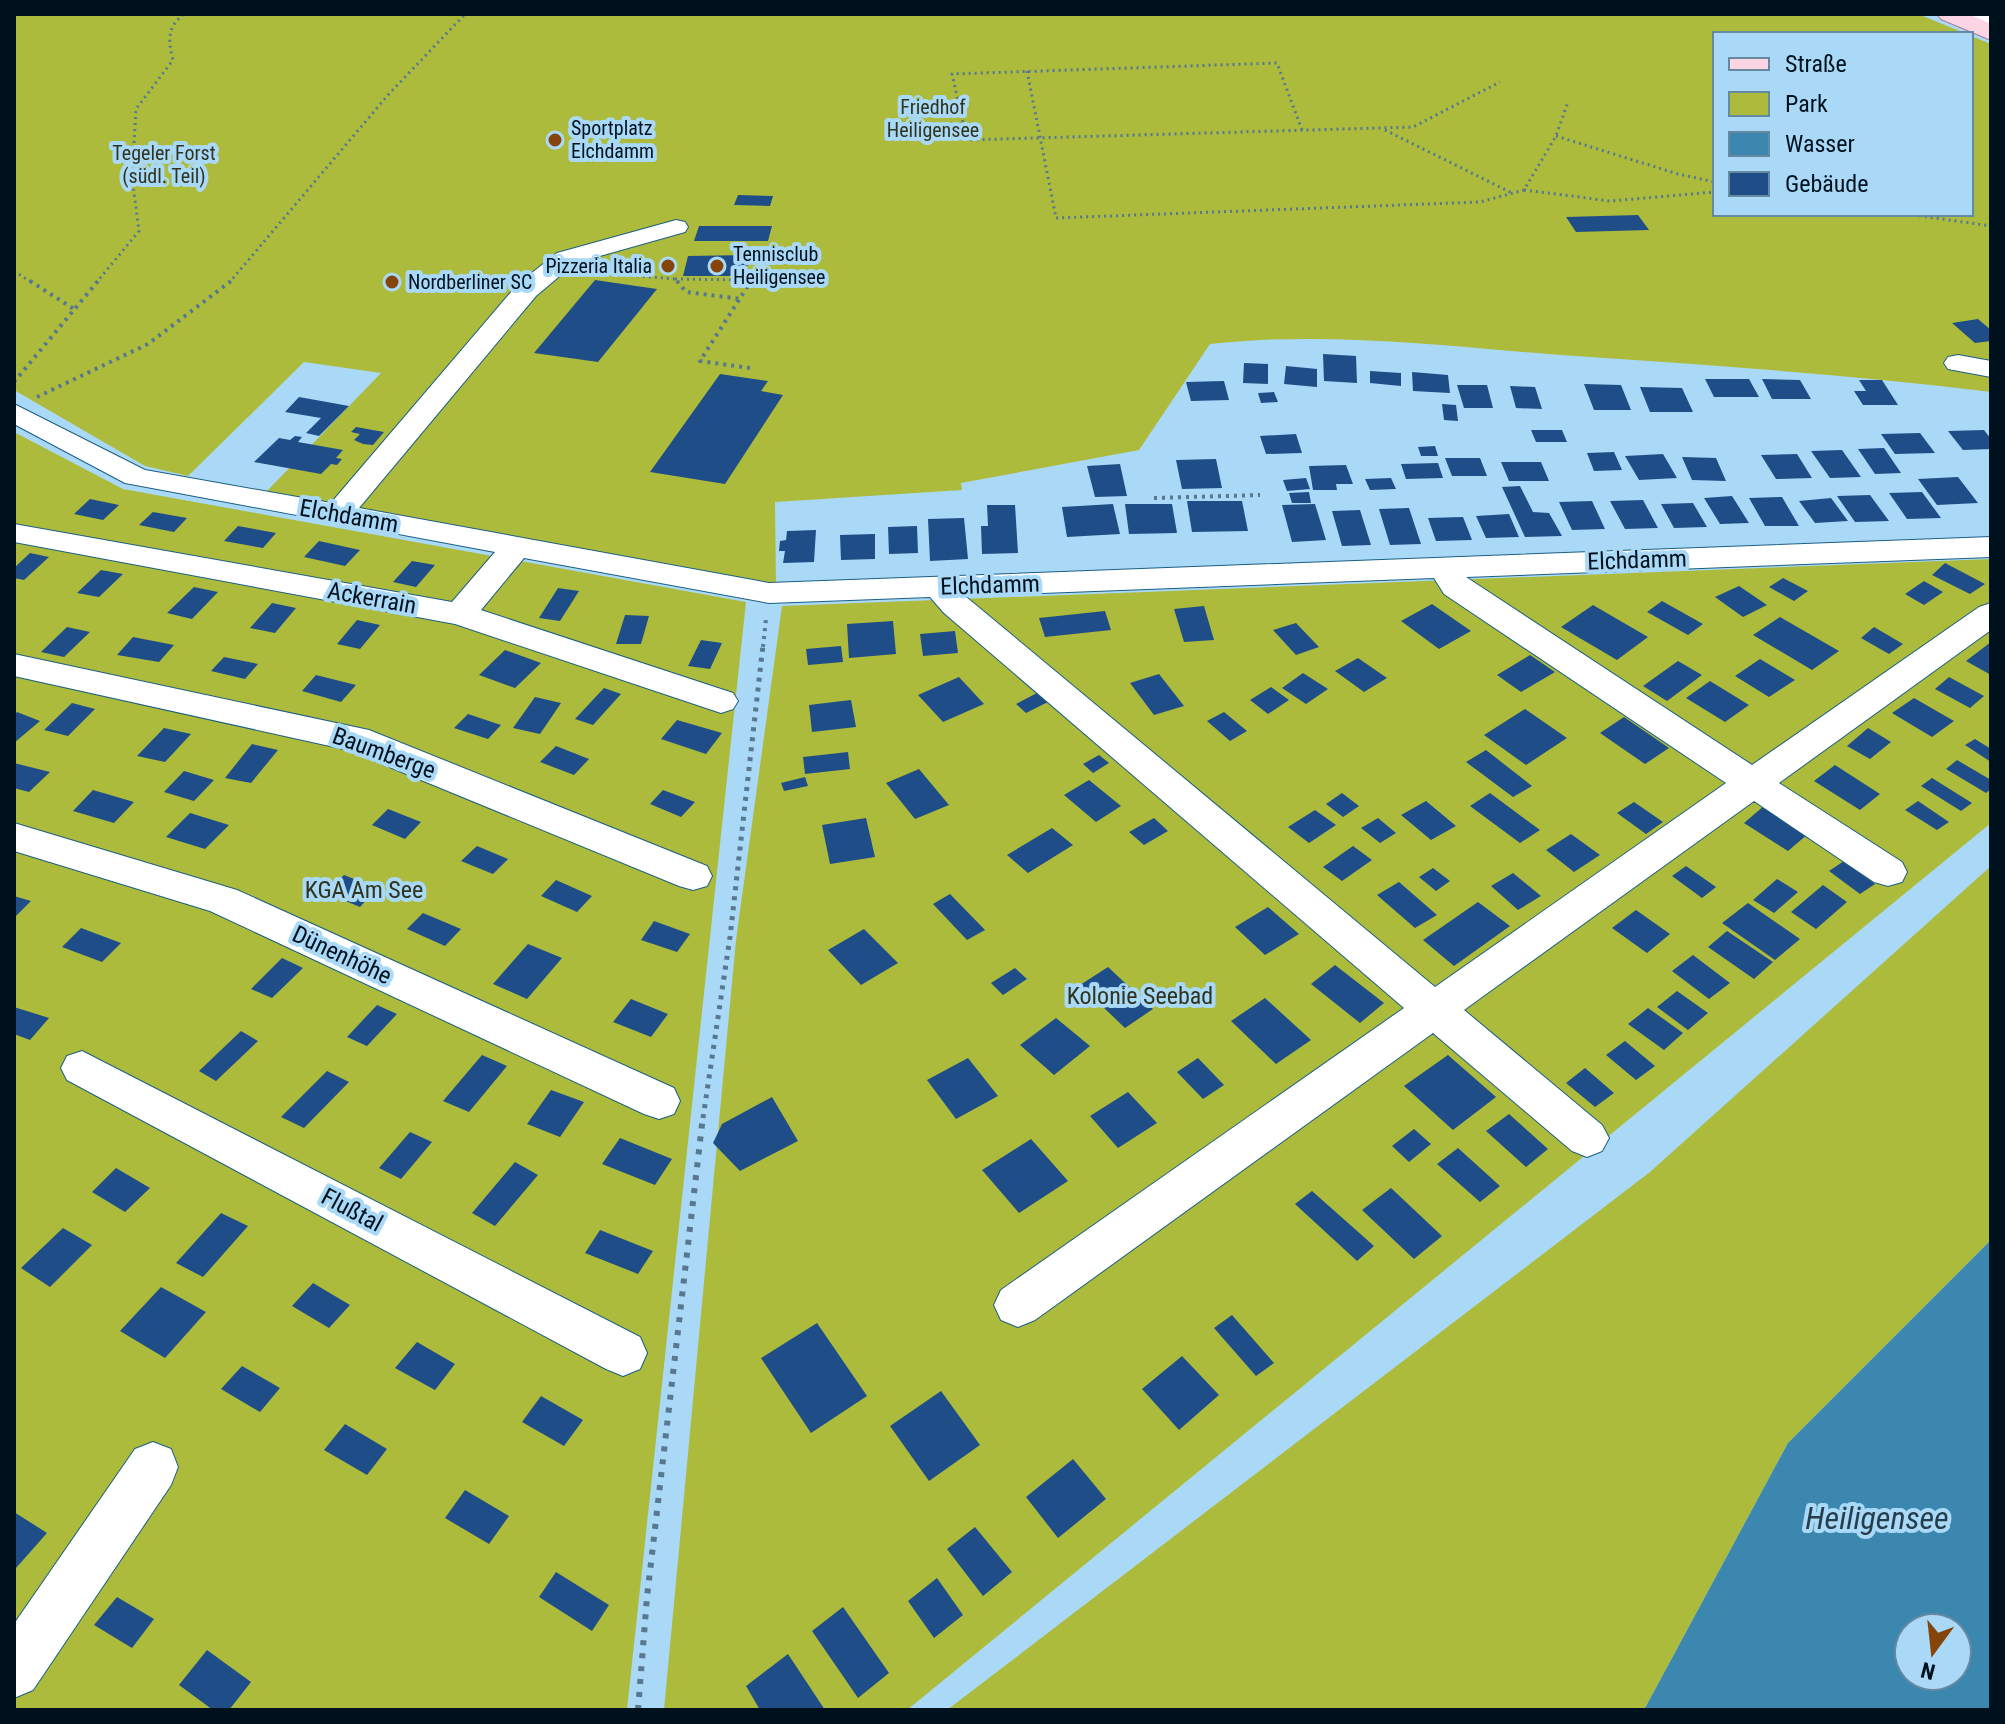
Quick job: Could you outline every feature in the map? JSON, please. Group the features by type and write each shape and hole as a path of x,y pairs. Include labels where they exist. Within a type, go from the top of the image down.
{"main road":[{"path":"1968,17 1991,33"}],"street":[{"path":"338,514 527,290 566,258 676,227"},
{"path":"1958,363 1991,369"},
{"name":"Elchdamm","path":"21,407 136,477 769,593 1991,547"},
{"name":"Ackerrain","path":"14,533 460,614 721,701"},
{"path":"460,614 517,546"},
{"path":"1445,567 1455,587 1888,872"},
{"path":"939,587 956,606 1069,703 1587,1138"},
{"path":"1018,1305 1991,614"},
{"name":"Baumberge","path":"14,665 356,739 693,876"},
{"name":"Dünenhöhe","path":"14,837 223,900 659,1101"},
{"name":"Flußtal","path":"82,1068 623,1353"},
{"path":"14,1671 153,1467"}],"path":[{"path":"14,382 139,231 132,177 136,109 173,60 167,36 173,21 184,14"},
{"path":"21,407 148,344 228,284 388,95 465,14"},
{"path":"1302,130 1277,63 952,74 967,140 1413,127 1500,82"},
{"path":"1027,71 1056,218 1480,202 1524,190 1610,201 1713,192"},
{"path":"1524,190 1556,136 1568,102"},
{"path":"1382,128 1513,193"},
{"path":"1556,136 1713,181"},
{"path":"1921,216 1991,226"},
{"path":"553,269 675,279 752,280 700,361 750,368"},
{"path":"14,271 74,309"},
{"path":"653,277 660,286"},
{"path":"675,279 686,292 741,299"},
{"path":"1154,498 1260,495"},
{"path":"638,1710 647,1597 697,1157 730,937 769,593"}],"green space":[{"path":"14,14 1918,14 1962,32 1713,32 1713,216 1973,216 1973,37 1991,44 1991,392 1776,370 1386,341 1297,339 1210,344 1139,450 961,483 962,490 775,502 776,586 267,491 381,373 304,362 188,476 145,466 14,390"},
{"name":"KGA Am See","path":"14,432 123,489 746,602 627,1710 14,1710"},
{"name":"Kolonie Seebad","path":"1991,559 1991,823 907,1710 664,1710 736,940 782,606"},
{"path":"1991,866 1991,1240 1788,1443 1644,1710 947,1710 1650,1172"}],"water":[{"name":"Heiligensee","path":"1991,1240 1991,1710 1644,1710 1788,1443"}],"building":[{"path":"738,195 773,196 770,206 734,205"},
{"path":"1638,215 1649,230 1576,232 1566,217"},
{"path":"699,226 772,226 768,241 694,241"},
{"name":"Tennisclub Heiligensee","path":"750,255 745,276 683,276 688,256"},
{"path":"595,280 657,289 598,362 534,353"},
{"path":"1978,319 1991,330 1991,341 1975,343 1952,323"},
{"path":"1323,354 1356,356 1357,383 1324,381"},
{"path":"1244,363 1268,364 1268,384 1243,383"},
{"path":"1286,366 1317,369 1317,387 1284,384"},
{"path":"1370,371 1401,373 1401,386 1370,383"},
{"path":"1412,372 1448,375 1450,393 1413,391"},
{"path":"720,374 768,381 761,391 783,395 725,484 650,472"},
{"path":"1705,379 1749,379 1759,397 1714,397"},
{"path":"1762,379 1800,380 1811,399 1772,399"},
{"path":"1859,380 1882,380 1898,405 1863,405 1854,391 1866,391"},
{"path":"1224,381 1229,400 1191,401 1186,382"},
{"path":"1584,384 1621,385 1631,410 1594,410"},
{"path":"1457,385 1487,385 1493,408 1464,408"},
{"path":"1510,386 1535,387 1542,409 1516,408"},
{"path":"1640,387 1682,388 1693,412 1650,412"},
{"path":"1274,392 1278,402 1261,403 1258,393"},
{"path":"299,397 349,406 319,436 306,433 321,418 285,412"},
{"path":"1442,404 1456,405 1458,421 1444,420"},
{"path":"356,427 384,432 373,445 363,444 354,440 360,434 351,432"},
{"path":"1531,430 1562,430 1567,442 1536,442"},
{"path":"1984,430 1991,439 1991,449 1963,450 1948,431"},
{"path":"1920,433 1935,453 1895,454 1881,434"},
{"path":"1296,434 1302,453 1266,454 1260,436"},
{"path":"295,436 302,437 298,442 343,450 336,458 342,459 321,474 254,462 279,438 290,440"},
{"path":"1435,446 1438,456 1421,456 1418,447"},
{"path":"1884,448 1901,473 1875,474 1858,449"},
{"path":"1842,450 1861,477 1830,478 1811,451"},
{"path":"1614,452 1622,470 1594,471 1587,453"},
{"path":"1663,454 1677,478 1639,480 1625,456"},
{"path":"1797,454 1812,478 1776,479 1761,455"},
{"path":"1682,457 1716,458 1726,481 1692,480"},
{"path":"1445,458 1480,458 1487,476 1452,476"},
{"path":"1216,459 1222,488 1182,489 1176,460"},
{"path":"1501,462 1541,462 1549,481 1509,481"},
{"path":"1438,463 1443,478 1406,479 1401,464"},
{"path":"1120,464 1127,496 1095,497 1087,466"},
{"path":"1346,465 1353,484 1336,484 1337,490 1313,490 1309,466"},
{"path":"1958,477 1978,503 1937,505 1918,479"},
{"path":"1306,478 1310,489 1287,491 1283,480"},
{"path":"1391,478 1396,489 1370,490 1365,479"},
{"path":"1520,486 1533,512 1549,513 1562,536 1525,537 1502,487"},
{"path":"1309,492 1311,503 1292,503 1289,493"},
{"path":"1922,492 1941,518 1907,519 1889,493"},
{"path":"1870,495 1889,521 1855,522 1837,496"},
{"path":"1732,496 1749,523 1720,524 1704,498"},
{"path":"1782,497 1799,526 1765,526 1749,498"},
{"path":"1831,498 1848,521 1815,523 1799,501"},
{"path":"90,499 119,505 103,520 74,514"},
{"path":"1643,500 1658,528 1625,529 1610,501"},
{"path":"1187,501 1242,501 1248,531 1192,532"},
{"path":"1592,501 1605,529 1572,530 1559,502"},
{"path":"1693,503 1707,527 1674,528 1661,504"},
{"path":"1113,504 1120,534 1067,537 1062,507"},
{"path":"1125,504 1172,504 1177,533 1129,534"},
{"path":"1315,504 1326,540 1292,542 1282,505"},
{"path":"987,505 1015,505 1018,553 982,554 981,526 988,526"},
{"path":"1409,508 1421,544 1390,545 1379,509"},
{"path":"1360,510 1371,545 1342,546 1332,511"},
{"path":"153,512 187,518 174,532 139,525"},
{"path":"1509,514 1519,537 1486,538 1476,516"},
{"path":"1463,517 1472,540 1436,541 1428,518"},
{"path":"964,518 968,559 930,561 928,519"},
{"path":"238,526 276,533 263,548 224,541"},
{"path":"917,526 918,553 889,554 888,527"},
{"path":"816,530 814,562 783,563 785,551 779,551 780,541 786,540 787,531"},
{"path":"875,534 875,559 841,560 840,535"},
{"path":"319,541 360,550 345,566 304,557"},
{"path":"30,553 49,557 24,580 14,578 14,568"},
{"path":"412,561 435,565 416,587 393,582"},
{"path":"1945,563 1985,584 1970,594 1932,575"},
{"path":"101,570 123,574 99,597 77,593"},
{"path":"1783,578 1808,591 1794,601 1769,587"},
{"path":"1924,581 1943,592 1924,605 1905,594"},
{"path":"1739,586 1767,605 1743,617 1715,597"},
{"path":"194,587 218,592 192,619 167,613"},
{"path":"558,588 579,591 560,621 539,618"},
{"path":"1662,601 1703,624 1688,635 1647,612"},
{"path":"272,603 296,608 275,633 250,628"},
{"path":"1432,604 1471,631 1439,649 1401,621"},
{"path":"1593,605 1648,637 1617,660 1561,627"},
{"path":"1204,606 1214,640 1184,642 1174,609"},
{"path":"1105,611 1111,630 1045,637 1039,618"},
{"path":"625,615 649,616 641,644 616,644"},
{"path":"1780,617 1839,651 1812,670 1753,635"},
{"path":"357,620 380,625 360,649 337,644"},
{"path":"893,621 896,654 849,658 847,624"},
{"path":"1296,623 1319,647 1296,655 1273,630"},
{"path":"67,627 90,632 64,657 41,652"},
{"path":"1874,627 1903,644 1889,654 1861,638"},
{"path":"955,631 958,653 923,656 920,634"},
{"path":"133,637 174,645 159,662 117,655"},
{"path":"701,640 722,643 710,669 688,666"},
{"path":"1991,642 1991,675 1966,661"},
{"path":"841,646 843,662 808,665 806,649"},
{"path":"505,650 541,663 515,688 479,675"},
{"path":"1530,655 1555,672 1521,692 1497,675"},
{"path":"224,657 258,664 245,679 211,671"},
{"path":"1358,658 1387,678 1364,692 1335,671"},
{"path":"1760,659 1795,680 1769,697 1735,676"},
{"path":"1678,661 1702,675 1667,701 1643,686"},
{"path":"1303,673 1328,689 1306,704 1282,688"},
{"path":"1159,674 1184,706 1154,715 1130,683"},
{"path":"316,675 356,685 341,702 302,691"},
{"path":"959,677 984,704 943,722 918,695"},
{"path":"1949,677 1984,696 1970,708 1935,689"},
{"path":"1710,681 1749,705 1725,722 1686,698"},
{"path":"1271,687 1289,700 1268,714 1250,700"},
{"path":"604,688 621,694 593,725 575,719"},
{"path":"1037,693 1048,702 1026,713 1016,704"},
{"path":"535,697 561,703 540,734 513,728"},
{"path":"1914,698 1954,721 1932,737 1892,713"},
{"path":"851,700 856,727 812,732 809,705"},
{"path":"72,703 95,709 68,736 44,730"},
{"path":"1525,709 1567,738 1526,765 1484,735"},
{"path":"17,712 40,721 14,743 14,715"},
{"path":"1224,712 1247,731 1230,741 1207,721"},
{"path":"468,714 501,725 488,739 454,728"},
{"path":"1624,717 1669,748 1645,764 1600,733"},
{"path":"677,720 722,733 706,754 661,739"},
{"path":"164,728 191,734 165,762 137,756"},
{"path":"1868,728 1891,742 1870,759 1847,746"},
{"path":"1975,739 1991,749 1991,762 1965,745"},
{"path":"252,744 278,750 251,783 225,778"},
{"path":"556,746 589,759 574,775 540,762"},
{"path":"1486,750 1532,786 1513,797 1466,762"},
{"path":"848,752 850,769 805,774 803,757"},
{"path":"1099,755 1109,763 1093,773 1083,764"},
{"path":"1957,760 1991,780 1991,789 1986,793 1946,769"},
{"path":"14,763 50,772 29,792 14,788"},
{"path":"1835,765 1880,794 1860,810 1814,781"},
{"path":"919,769 949,805 915,819 886,783"},
{"path":"184,771 214,780 194,801 164,792"},
{"path":"805,777 808,786 784,791 781,783"},
{"path":"1932,778 1972,803 1961,811 1921,786"},
{"path":"1089,780 1121,806 1096,822 1064,795"},
{"path":"93,790 134,802 114,823 73,811"},
{"path":"663,790 695,802 681,817 650,804"},
{"path":"1342,793 1359,806 1343,817 1326,804"},
{"path":"1490,793 1540,830 1520,843 1470,806"},
{"path":"1426,801 1456,826 1431,840 1401,815"},
{"path":"1918,801 1949,822 1937,830 1905,810"},
{"path":"1634,802 1663,822 1646,834 1617,813"},
{"path":"1765,805 1809,833 1788,851 1744,823"},
{"path":"388,809 421,822 405,839 372,825"},
{"path":"1315,810 1336,825 1309,843 1288,827"},
{"path":"190,813 229,825 205,849 166,837"},
{"path":"866,818 875,857 830,864 822,825"},
{"path":"1154,818 1168,831 1144,845 1129,832"},
{"path":"1378,818 1396,833 1380,843 1361,828"},
{"path":"1052,828 1073,845 1028,873 1007,855"},
{"path":"1571,834 1600,855 1574,872 1546,850"},
{"path":"477,846 508,859 493,874 461,861"},
{"path":"1353,846 1372,860 1342,881 1323,867"},
{"path":"1844,861 1875,884 1860,894 1829,871"},
{"path":"1686,866 1716,887 1702,898 1672,876"},
{"path":"1433,868 1450,881 1436,891 1419,877"},
{"path":"1513,873 1541,896 1518,910 1491,886"},
{"path":"344,875 377,888 360,907 326,893"},
{"path":"1777,879 1798,892 1774,913 1753,900"},
{"path":"556,880 592,896 577,912 541,896"},
{"path":"1399,882 1437,915 1415,928 1377,895"},
{"path":"1823,885 1847,902 1816,929 1791,912"},
{"path":"950,894 985,930 967,940 933,904"},
{"path":"14,896 31,901 14,918"},
{"path":"1478,902 1510,926 1454,966 1423,940"},
{"path":"1748,903 1800,939 1775,960 1722,923"},
{"path":"1268,907 1299,934 1265,955 1235,927"},
{"path":"1636,910 1670,934 1647,953 1612,928"},
{"path":"423,913 461,929 445,946 407,929"},
{"path":"654,921 690,934 677,952 641,940"},
{"path":"81,928 121,943 102,962 62,947"},
{"path":"864,929 898,963 861,985 828,950"},
{"path":"1727,931 1773,962 1754,979 1708,947"},
{"path":"528,944 562,958 527,999 493,984"},
{"path":"1693,955 1730,983 1709,999 1672,971"},
{"path":"282,958 303,968 272,998 251,989"},
{"path":"1335,965 1384,1003 1360,1023 1311,984"},
{"path":"1108,967 1153,1009 1125,1028 1080,985"},
{"path":"1015,968 1027,979 1003,995 991,983"},
{"path":"1677,991 1708,1013 1688,1030 1657,1007"},
{"path":"1265,998 1311,1040 1276,1064 1231,1021"},
{"path":"631,999 668,1014 651,1037 613,1022"},
{"path":"377,1005 397,1014 367,1046 347,1037"},
{"path":"14,1007 49,1018 30,1040 14,1034"},
{"path":"1648,1008 1683,1033 1664,1050 1628,1024"},
{"path":"1056,1018 1090,1046 1054,1075 1020,1045"},
{"path":"241,1031 258,1041 216,1081 199,1071"},
{"path":"1625,1041 1655,1066 1636,1080 1606,1055"},
{"path":"482,1055 507,1066 469,1112 443,1101"},
{"path":"1448,1055 1496,1097 1453,1130 1404,1086"},
{"path":"968,1058 998,1096 956,1119 927,1080"},
{"path":"1198,1058 1224,1085 1203,1099 1177,1072"},
{"path":"1585,1068 1614,1093 1595,1107 1566,1083"},
{"path":"327,1071 349,1082 304,1128 281,1117"},
{"path":"551,1090 584,1102 560,1137 527,1124"},
{"path":"1128,1092 1157,1123 1118,1148 1090,1116"},
{"path":"772,1097 798,1141 740,1171 713,1143 722,1124"},
{"path":"1509,1114 1548,1149 1526,1167 1486,1131"},
{"path":"1414,1129 1431,1144 1409,1162 1392,1146"},
{"path":"410,1132 432,1142 401,1179 379,1168"},
{"path":"620,1138 672,1159 655,1185 602,1164"},
{"path":"1031,1139 1068,1181 1019,1213 982,1170"},
{"path":"1458,1148 1500,1186 1480,1202 1437,1164"},
{"path":"515,1162 538,1175 495,1226 472,1213"},
{"path":"116,1168 150,1188 125,1212 92,1192"},
{"path":"1391,1188 1442,1236 1414,1259 1362,1210"},
{"path":"1312,1191 1374,1246 1357,1261 1295,1204"},
{"path":"221,1213 248,1226 203,1277 176,1263"},
{"path":"63,1228 92,1245 50,1287 21,1268"},
{"path":"600,1230 653,1251 638,1274 585,1253"},
{"path":"313,1283 350,1305 329,1328 292,1306"},
{"path":"161,1287 206,1312 165,1358 120,1331"},
{"path":"1232,1315 1274,1363 1256,1376 1214,1328"},
{"path":"817,1323 867,1396 811,1433 761,1358"},
{"path":"417,1342 455,1364 435,1390 395,1368"},
{"path":"1182,1356 1219,1395 1179,1430 1142,1389"},
{"path":"242,1366 280,1388 260,1412 221,1389"},
{"path":"941,1391 980,1445 929,1481 890,1426"},
{"path":"541,1396 583,1420 564,1446 522,1422"},
{"path":"345,1424 387,1449 367,1475 324,1450"},
{"path":"1073,1459 1106,1499 1058,1538 1026,1497"},
{"path":"465,1490 509,1516 489,1544 445,1518"},
{"path":"14,1512 47,1533 16,1568 14,1567"},
{"path":"975,1527 1012,1572 983,1596 947,1549"},
{"path":"556,1572 609,1605 592,1631 539,1597"},
{"path":"937,1578 963,1615 934,1638 908,1601"},
{"path":"117,1597 154,1619 132,1648 94,1625"},
{"path":"843,1607 889,1673 858,1698 812,1631"},
{"path":"207,1650 251,1682 229,1710 213,1710 179,1685"},
{"path":"788,1654 825,1710 760,1710 746,1686"}],"place":[{"name":"Sportplatz Elchdamm","path":"555,140"},
{"name":"Pizzeria Italia","path":"668,266"},
{"name":"Tennisclub Heiligensee","path":"717,266"},
{"name":"Nordberliner SC","path":"392,282"}],"park label":[{"name":"Friedhof Heiligensee","path":"933,118"},
{"name":"Tegeler Forst (südl. Teil)","path":"164,164"}]}
